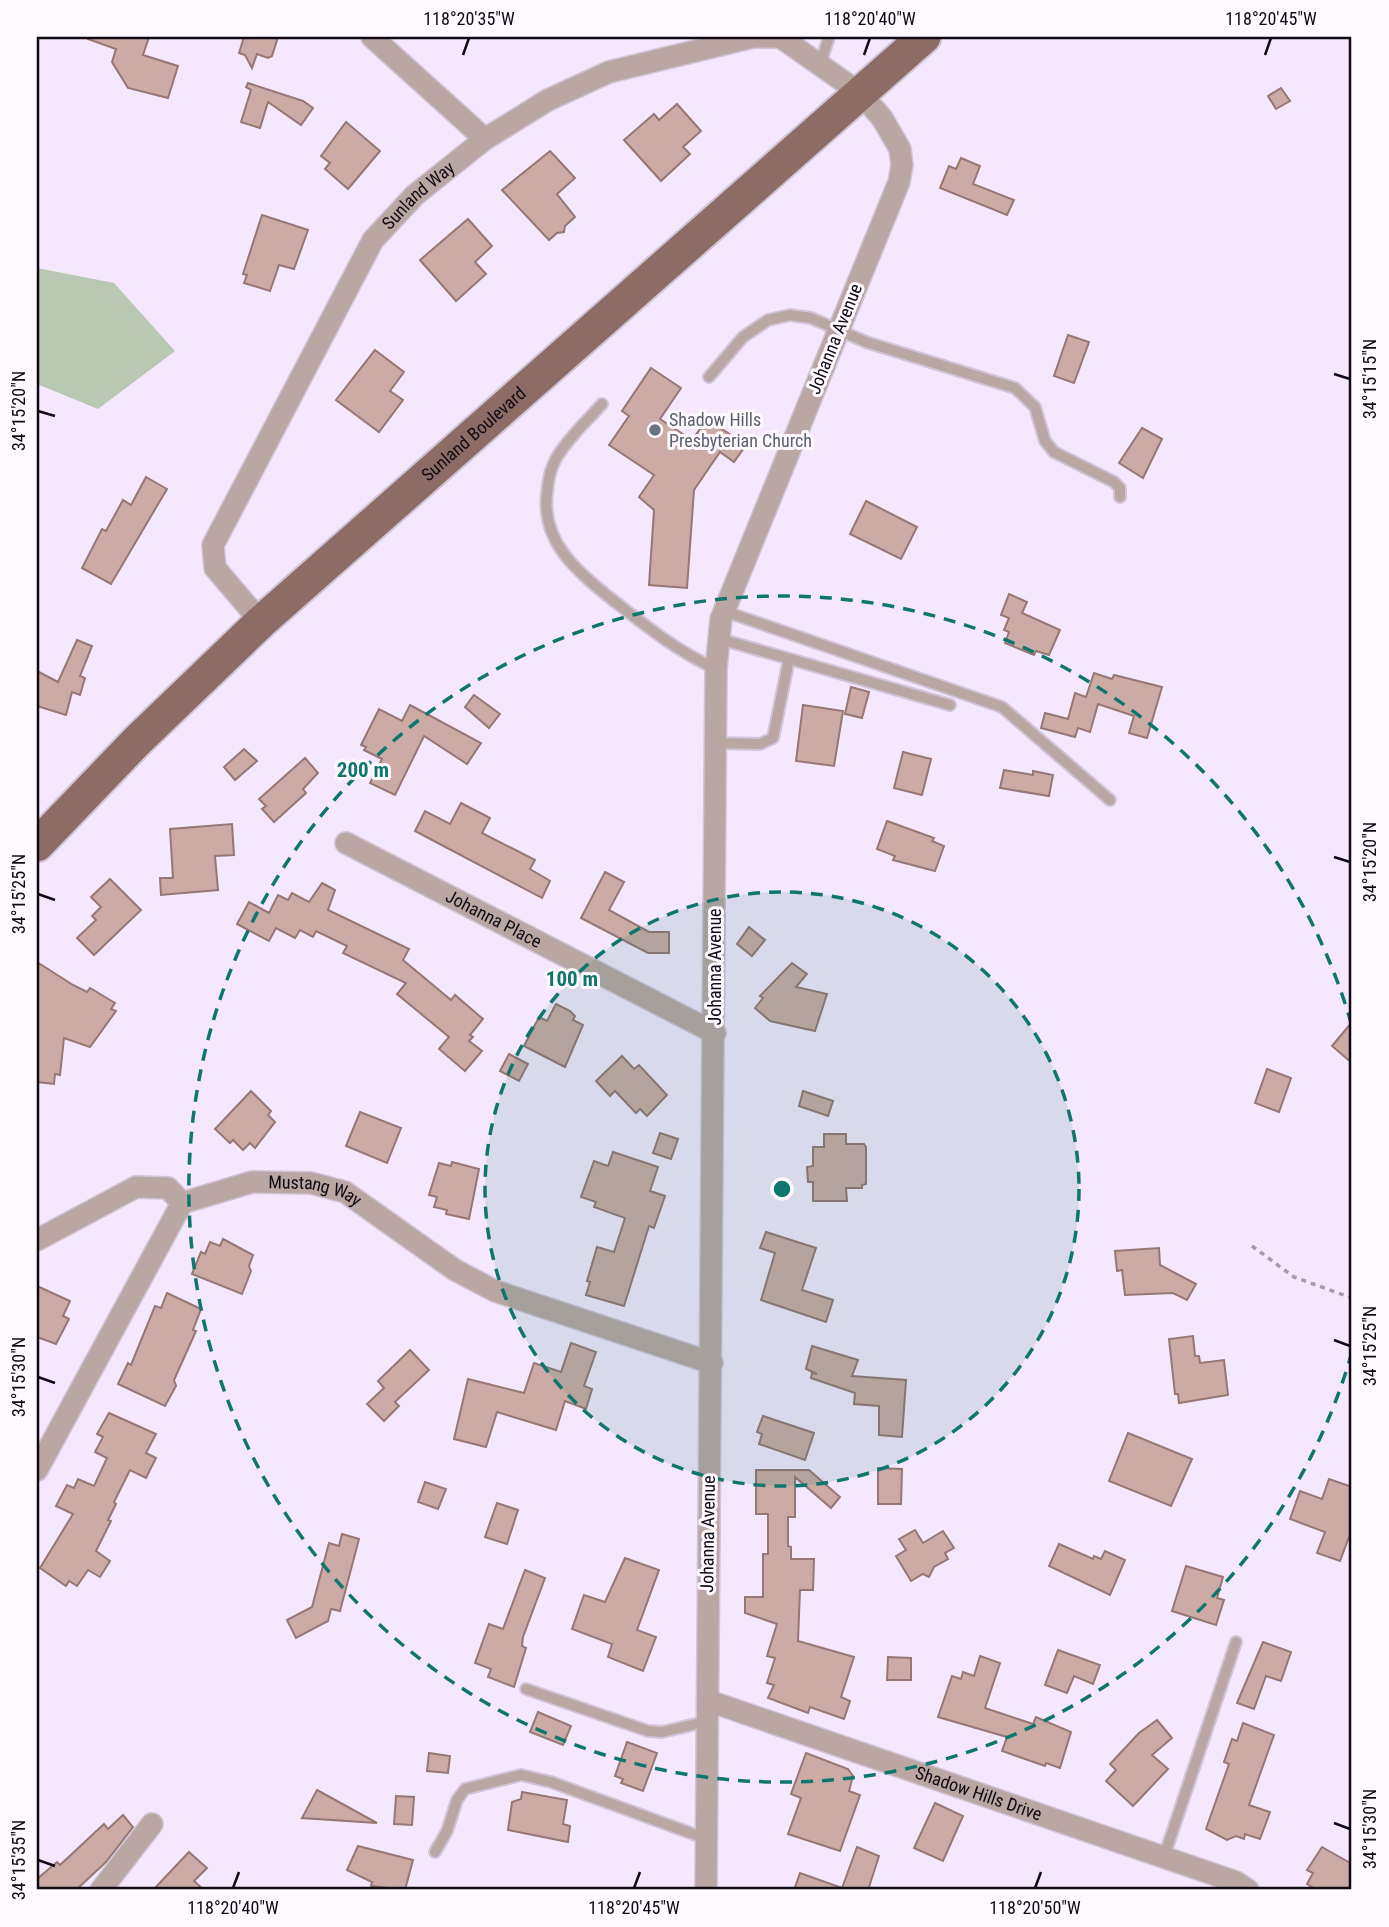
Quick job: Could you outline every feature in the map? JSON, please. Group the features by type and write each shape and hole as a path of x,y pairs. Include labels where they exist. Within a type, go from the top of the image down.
{"main road":[{"name":"Sunland Boulevard","path":"37,845 137,741 261,622 923,37"}],"street":[{"path":"372,37 485,138"},
{"name":"Sunland Way","path":"261,622 215,568 213,545 373,240 415,195 485,138 548,100 609,72 753,37 780,37 860,93"},
{"name":"Johanna Avenue","path":"706,1890 709,1711 706,1551 712,1363 716,669 724,611 899,182 902,165 900,149 882,118 860,93"},
{"name":"Johanna Place","path":"346,843 715,1033"},
{"name":"Mustang Way","path":"182,1203 252,1182 311,1183 345,1192 455,1270 495,1291 712,1363"},
{"path":"37,1240 136,1187 168,1188 182,1203 37,1470"},
{"name":"Shadow Hills Drive","path":"709,1711 1164,1857 1236,1882 1248,1890"},
{"path":"101,1890 152,1824"}],"lane":[{"path":"820,65 829,37"},
{"path":"709,377 743,337 768,320 790,315 811,318 870,343 1015,388 1035,407 1045,441 1054,452 1114,482 1120,488 1120,497"},
{"path":"603,404 569,440 556,458 549,476 545,509 556,544 573,568 662,640 716,669"},
{"path":"724,611 1002,707 1110,800"},
{"path":"720,639 950,705"},
{"path":"716,743 760,744 774,738 789,659"},
{"path":"1164,1857 1236,1642"},
{"path":"526,1689 648,1731 662,1732 709,1711"},
{"path":"435,1852 447,1830 457,1800 465,1789 521,1775 551,1782 707,1839"}],"path":[{"path":"1252,1246 1294,1277 1352,1298"}],"green space":[{"path":"37,268 114,283 175,351 98,409 37,384"}],"building":[{"path":"88,37 149,37 143,55 178,66 168,98 128,88 112,62 116,49"},
{"path":"244,37 278,37 272,56 268,58 257,54 252,68 245,55 239,53"},
{"path":"248,83 303,101 313,108 301,125 268,102 260,128 241,122 251,90 246,87"},
{"path":"1281,88 1290,101 1276,109 1268,96"},
{"path":"677,104 701,131 683,147 690,154 661,181 624,140 654,114 659,120"},
{"path":"346,122 380,151 348,189 325,169 330,163 321,156"},
{"path":"550,151 575,178 557,194 575,217 565,226 564,232 557,233 549,240 502,190"},
{"path":"961,158 980,166 973,184 1014,200 1007,215 940,188 949,166 956,169"},
{"path":"262,215 308,230 294,269 279,265 270,291 244,283 247,275 243,274"},
{"path":"468,219 492,246 475,262 486,274 456,301 420,260"},
{"path":"1068,335 1089,342 1074,383 1054,376"},
{"path":"375,350 404,372 390,391 403,400 379,432 336,400"},
{"path":"651,368 681,388 660,419 692,440 707,419 746,445 734,462 720,452 694,490 687,588 649,585 654,510 639,497 654,475 609,445 629,416 622,411"},
{"path":"1142,428 1162,439 1143,478 1119,463"},
{"path":"146,477 167,489 111,584 82,568 102,529 106,531 123,500 131,505"},
{"path":"866,501 917,527 901,559 850,534"},
{"path":"1009,594 1027,602 1022,613 1060,630 1049,655 1036,651 1034,655 1005,643 1009,632 1004,630 1009,618 1001,615"},
{"path":"77,640 92,646 80,676 85,678 80,695 72,692 66,715 37,706 37,671 58,682"},
{"path":"1094,673 1112,679 1114,675 1162,687 1147,738 1129,733 1134,716 1098,704 1090,732 1078,728 1075,737 1041,728 1045,713 1068,719 1075,693 1086,697"},
{"path":"851,687 869,692 862,718 845,714"},
{"path":"474,695 500,714 489,728 465,707"},
{"path":"410,705 481,743 467,764 424,736 395,795 370,783 382,759 364,750 366,747 361,745 379,709 402,721"},
{"path":"803,705 843,711 834,766 796,761"},
{"path":"244,749 257,761 235,780 224,767"},
{"path":"903,752 931,759 922,795 894,788"},
{"path":"305,758 318,773 303,789 306,793 274,822 262,809 266,806 259,799"},
{"path":"1004,770 1053,775 1049,796 1000,788"},
{"path":"461,803 490,818 482,833 535,860 530,869 550,881 542,898 415,831 425,811 450,824"},
{"path":"887,821 934,838 932,841 944,846 935,871 893,860 895,856 877,849"},
{"path":"232,824 234,855 215,856 218,890 161,895 160,878 173,878 170,829"},
{"path":"605,872 624,882 609,910 649,932 669,932 669,953 648,953 581,918"},
{"path":"110,879 141,910 94,955 77,938 96,920 92,916 101,907 91,897"},
{"path":"322,883 335,890 328,910 409,949 403,960 451,1000 455,995 483,1019 470,1035 473,1037 469,1041 482,1051 465,1071 439,1049 449,1037 397,994 406,983 343,953 347,946 316,931 313,937 300,930 295,938 276,928 269,941 237,924 249,902 269,913 278,895 288,900 292,893 309,902"},
{"path":"749,927 765,940 752,956 737,944"},
{"path":"37,962 73,985 87,992 90,988 115,1003 111,1009 116,1011 90,1047 64,1038 60,1075 55,1074 54,1084 37,1082"},
{"path":"792,963 807,974 796,987 827,994 815,1031 770,1021 755,1008 763,998 760,996"},
{"path":"556,1004 570,1011 575,1016 573,1020 583,1025 565,1067 524,1046 539,1017 547,1021"},
{"path":"1352,1022 1352,1063 1332,1046"},
{"path":"509,1054 528,1064 519,1081 500,1071"},
{"path":"622,1056 634,1069 639,1065 667,1095 647,1116 640,1109 636,1113 615,1091 610,1096 596,1081"},
{"path":"1267,1069 1291,1078 1279,1112 1255,1103"},
{"path":"251,1091 271,1111 268,1115 275,1122 255,1148 250,1143 243,1150 233,1140 230,1143 215,1129"},
{"path":"803,1091 833,1101 828,1116 799,1106"},
{"path":"360,1112 401,1128 387,1163 346,1146"},
{"path":"660,1133 678,1139 671,1159 653,1153"},
{"path":"824,1134 846,1134 846,1144 864,1144 866,1147 866,1184 862,1185 862,1188 846,1188 847,1201 813,1201 813,1182 808,1182 807,1167 813,1166 813,1147 824,1147"},
{"path":"613,1152 658,1167 650,1191 665,1196 654,1228 649,1226 624,1306 586,1295 590,1282 587,1281 597,1247 614,1252 625,1218 594,1207 596,1202 581,1197 594,1161 608,1166"},
{"path":"452,1162 479,1169 469,1219 446,1214 447,1210 434,1207 437,1197 429,1195 439,1163 451,1166"},
{"path":"766,1232 816,1248 802,1290 833,1300 826,1322 761,1300 775,1253 760,1248"},
{"path":"223,1239 253,1255 249,1266 251,1271 242,1294 192,1274 201,1252 205,1254 210,1242 220,1246"},
{"path":"1159,1248 1160,1265 1196,1284 1187,1300 1173,1293 1125,1295 1122,1270 1117,1271 1115,1251"},
{"path":"37,1286 70,1301 63,1316 69,1319 56,1344 37,1337"},
{"path":"167,1293 201,1309 193,1330 196,1331 174,1380 176,1386 165,1406 118,1384 128,1363 131,1365 155,1306 161,1308"},
{"path":"1193,1336 1195,1356 1199,1356 1200,1363 1224,1360 1228,1395 1179,1403 1178,1394 1175,1394 1169,1339"},
{"path":"571,1343 596,1352 584,1386 592,1389 586,1409 565,1401 556,1430 497,1412 486,1447 454,1439 468,1379 524,1393 534,1363 561,1372"},
{"path":"812,1346 858,1360 852,1376 906,1380 902,1437 879,1435 879,1406 854,1404 855,1393 811,1378 812,1373 817,1374 806,1369"},
{"path":"410,1350 429,1370 395,1402 399,1406 384,1421 367,1404 384,1388 378,1381"},
{"path":"109,1413 156,1434 146,1453 156,1458 146,1478 130,1470 114,1502 116,1504 108,1520 111,1521 96,1551 110,1561 100,1577 88,1570 77,1586 69,1581 66,1586 40,1568 73,1514 56,1506 67,1485 74,1488 78,1479 94,1486 107,1458 95,1452 103,1437 97,1434"},
{"path":"763,1416 814,1433 805,1460 759,1444 762,1434 757,1432"},
{"path":"1128,1433 1192,1459 1171,1506 1109,1481"},
{"path":"878,1468 902,1469 901,1504 878,1504"},
{"path":"756,1470 809,1470 840,1497 831,1508 795,1477 795,1517 788,1517 788,1546 791,1547 791,1559 814,1559 813,1590 800,1590 798,1641 854,1657 841,1697 850,1701 844,1719 810,1707 808,1713 768,1698 774,1685 767,1683 775,1658 767,1656 777,1624 745,1613 745,1597 763,1597 763,1554 768,1554 768,1514 756,1514"},
{"path":"1329,1479 1352,1487 1352,1529 1340,1561 1317,1553 1325,1532 1290,1519 1300,1491 1322,1499"},
{"path":"425,1482 446,1489 438,1509 418,1502"},
{"path":"497,1503 518,1510 507,1544 485,1537"},
{"path":"915,1530 923,1543 943,1531 954,1548 945,1553 948,1559 934,1567 929,1577 923,1574 911,1581 896,1556 906,1550 899,1539"},
{"path":"342,1534 359,1539 340,1611 331,1609 328,1621 296,1638 287,1620 312,1607 329,1543 339,1546"},
{"path":"1059,1544 1093,1559 1094,1556 1101,1559 1105,1551 1125,1560 1110,1595 1049,1566"},
{"path":"625,1558 659,1570 637,1630 656,1637 643,1671 608,1657 612,1644 572,1629 584,1595 605,1602"},
{"path":"1186,1566 1223,1577 1217,1598 1224,1600 1216,1625 1172,1611"},
{"path":"525,1570 545,1578 523,1637 522,1646 526,1648 514,1687 488,1677 491,1669 475,1663 489,1624 503,1629"},
{"path":"1263,1642 1291,1652 1281,1681 1266,1676 1254,1709 1237,1703"},
{"path":"1058,1650 1100,1665 1093,1684 1074,1676 1067,1693 1045,1685"},
{"path":"980,1656 1000,1663 985,1708 1033,1724 1036,1717 1071,1732 1060,1768 1046,1763 1045,1766 1002,1751 1007,1737 938,1717 952,1676 961,1679 963,1672 974,1676"},
{"path":"888,1657 911,1658 911,1680 887,1680"},
{"path":"538,1712 571,1726 563,1745 530,1732"},
{"path":"1157,1720 1172,1738 1152,1755 1168,1769 1133,1806 1106,1781 1116,1770 1110,1764 1139,1733"},
{"path":"1243,1723 1274,1735 1249,1805 1270,1812 1260,1839 1245,1834 1244,1839 1236,1836 1227,1840 1206,1829 1229,1764 1224,1762 1232,1739 1237,1741"},
{"path":"627,1742 657,1753 643,1791 621,1783 623,1779 615,1776"},
{"path":"429,1753 450,1756 448,1773 427,1771"},
{"path":"806,1753 848,1769 853,1776 849,1791 860,1795 840,1851 788,1834 801,1798 791,1794"},
{"path":"317,1790 377,1823 302,1818"},
{"path":"522,1792 567,1800 563,1824 570,1826 568,1842 508,1830 512,1802 521,1799"},
{"path":"396,1796 414,1797 412,1825 394,1824"},
{"path":"935,1803 963,1816 943,1861 914,1848"},
{"path":"123,1815 133,1827 106,1862 76,1890 37,1890 37,1879 57,1862 60,1865 104,1824 108,1829"},
{"path":"358,1846 413,1860 405,1890 371,1886 372,1882 347,1870"},
{"path":"857,1847 879,1856 868,1890 794,1890 800,1873 842,1888"},
{"path":"1322,1847 1352,1864 1352,1882 1348,1890 1317,1890 1307,1884 1313,1873 1307,1870"},
{"path":"189,1852 207,1868 194,1881 204,1890 153,1890"}],"place":[{"name":"Shadow Hills Presbyterian Church","path":"655,430"}]}
